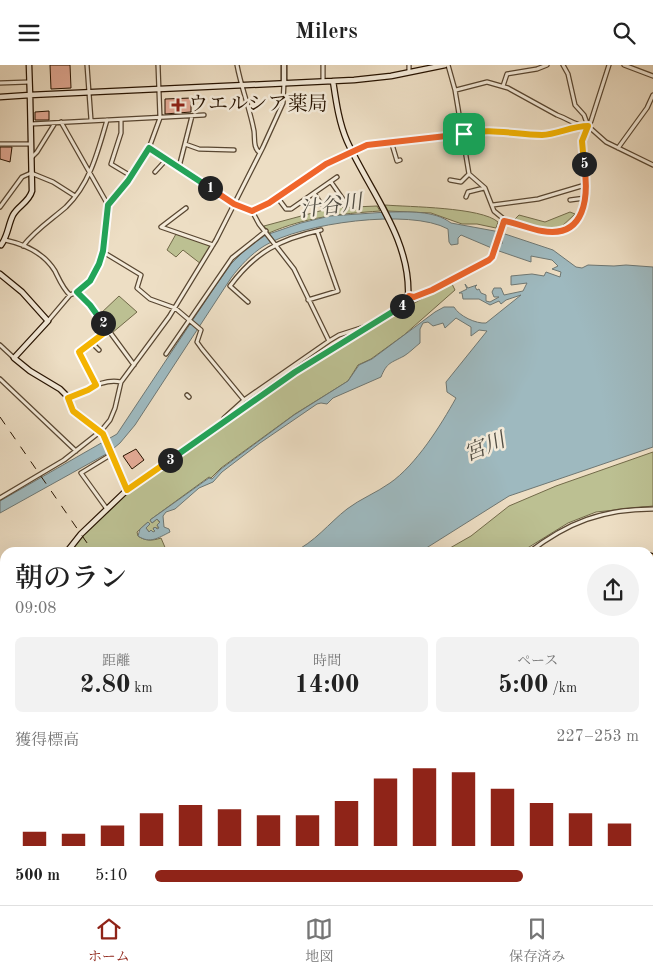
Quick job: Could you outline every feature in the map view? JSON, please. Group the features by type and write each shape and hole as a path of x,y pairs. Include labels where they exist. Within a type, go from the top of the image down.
{"main road":[{"path":"0,245 5,239 13,215 32,195 29,65"},
{"path":"284,65 284,83"},
{"path":"0,97 323,82 391,77 446,65"},
{"path":"70,547 81,533 127,490 295,372 402,306 409,296 404,256 391,223 352,151 342,127 333,81"},
{"path":"0,274 22,292 48,321 14,358 30,371 60,389 68,398 73,411 101,431 127,490"}],"street":[{"path":"87,65 91,120"},
{"path":"48,321 70,295 77,292 90,281 103,251 108,205 131,176 149,148 160,118 158,65"},
{"path":"237,65 240,85 253,126 256,149 260,153"},
{"path":"323,65 323,82"},
{"path":"409,65 409,73"},
{"path":"409,296 414,297 432,290 461,273 486,262 492,257 504,221 504,218 494,211 485,187 469,173 464,134 455,91 446,65"},
{"path":"503,86 507,74 537,69 547,65"},
{"path":"563,65 568,74 575,105 584,115 588,126 606,142 653,165"},
{"path":"504,221 541,231 557,232 573,225 583,211 585,198 582,141 609,65"},
{"path":"624,65 653,76"},
{"path":"0,83 30,82"},
{"path":"455,91 487,82 503,86 567,119 576,126"},
{"path":"0,498 76,451 101,431 113,415 121,382 175,308 213,245 283,103 284,83"},
{"path":"618,148 648,108 653,95"},
{"path":"30,123 107,121 204,115"},
{"path":"178,167 192,116"},
{"path":"121,120 121,133 111,164 131,176"},
{"path":"23,246 32,233 64,208 75,196 90,173 107,121"},
{"path":"61,122 108,205"},
{"path":"31,158 37,152 55,123"},
{"path":"252,211 277,197 326,164 367,145 497,130 543,135 576,126 588,126"},
{"path":"391,141 397,161 400,161"},
{"path":"0,144 30,144"},
{"path":"185,144 199,149 234,150"},
{"path":"149,148 234,204 252,211 274,244 294,269 329,341"},
{"path":"155,172 166,159"},
{"path":"0,207 22,177 32,173 53,182 75,196"},
{"path":"450,180 461,182 469,173"},
{"path":"277,197 288,210 337,177"},
{"path":"331,182 345,202"},
{"path":"492,205 538,199 584,185"},
{"path":"466,197 468,192 485,187"},
{"path":"314,193 322,204"},
{"path":"570,200 585,198"},
{"path":"186,208 161,227 213,245"},
{"path":"248,302 230,286 241,271 274,244 296,235 319,230 338,291 308,300"},
{"path":"166,354 232,258 266,232"},
{"path":"5,239 36,251 47,260 70,295"},
{"path":"103,251 140,275 138,288 143,295 175,308 201,330 197,341 244,401"},
{"path":"77,292 90,305 134,365"},
{"path":"221,424 224,418 244,401 329,341 346,332 370,325"},
{"path":"96,385 79,352 108,330"},
{"path":"91,342 99,350"},
{"path":"0,345 14,358"},
{"path":"0,379 76,451"},
{"path":"68,398 111,380 121,382"},
{"path":"107,509 82,473 112,454"},
{"path":"537,547 561,530 581,520 606,513 653,509"}],"green space":[{"path":"385,205 427,207 477,213 498,222 496,228 477,224 462,224 431,213 388,211"},
{"path":"377,206 380,211 323,217 296,223 269,233 264,226 331,208"},
{"path":"570,212 575,214 559,229 542,229 515,219 519,215 545,222"},
{"path":"176,234 213,245 201,264 183,250 176,257 167,250"},
{"path":"451,282 455,290 404,335 371,359 358,365 348,381 295,414 221,468 211,478 209,477 150,520 152,523 157,519 160,523 157,525 159,528 153,528 155,531 153,533 151,530 149,532 146,528 150,524 148,522 137,532 138,536 146,540 161,538 165,547 72,547 107,509 166,462 331,351"},
{"path":"119,296 137,312 112,333 99,315"},
{"path":"653,452 653,506 596,512 568,523 529,547 452,547 471,536 509,506 556,486"}],"water":[{"path":"387,212 429,214 451,223 500,232 494,249 461,235 458,238 458,244 451,245 448,229 431,223 383,219 328,225 281,238 264,246 246,261 231,278 135,425 120,443 108,453 0,513 0,501 117,434 214,288 231,264 248,247 266,235 301,223 330,216"},
{"name":"宮川","path":"505,234 553,250 576,267 582,268 588,265 626,265 653,267 653,447 509,496 428,547 302,547 347,509 385,487 400,475 427,444 450,409 456,398 447,392 446,382 487,331 479,330 471,336 471,327 456,318 445,328 443,323 433,326 428,322 423,323 420,329 420,343 406,355 390,363 385,368 381,377 333,398 327,404 317,404 260,443 222,472 213,482 199,488 175,509 166,512 163,516 164,527 169,529 170,532 150,540 138,536 140,529 148,522 150,524 146,528 149,532 151,530 155,531 153,529 155,527 159,528 157,525 160,522 157,519 152,523 150,520 209,478 212,479 221,469 294,415 348,381 359,365 372,359 435,312 444,307 454,307 468,319 486,323 521,295 506,300 501,304 499,301 490,305 479,299 463,299 462,293 459,293 467,289 465,284 468,288 477,285 475,287 477,290 479,289 481,293 486,295 486,301 490,302 499,297 494,297 492,292 494,288 501,288 504,295 523,291 527,283 511,285 511,276 532,274 544,276 546,272 560,277 561,272 552,269 558,266 552,260 531,256 531,262 499,251 503,235"}],"building":[{"path":"50,65 70,65 71,88 51,89"},
{"name":"ウエルシア薬局","path":"191,98 191,112 165,114 165,99"},
{"path":"49,111 49,120 35,120 35,112"},
{"path":"0,147 12,147 10,162 0,159"},
{"path":"136,449 144,460 132,469 123,456"}],"railway":[{"path":"0,417 90,547"}],"place":[{"name":"ウエルシア薬局","path":"178,105"}],"route":[{"path":"576,126 588,126 582,141 585,204 583,211 573,225 564,230 551,232 504,221 492,257 489,260 461,273 432,290 414,297 409,296 402,306 295,372 127,490 103,434 73,411 68,398 96,385 79,352 108,330 90,305 77,292 90,281 99,264 103,251 108,205 128,181 149,148 234,204 252,211 269,203 326,164 367,145 414,139 452,137 464,134 497,130 543,135 576,126"}],"water label":[{"name":"汁谷川","path":"331,207"}]}
